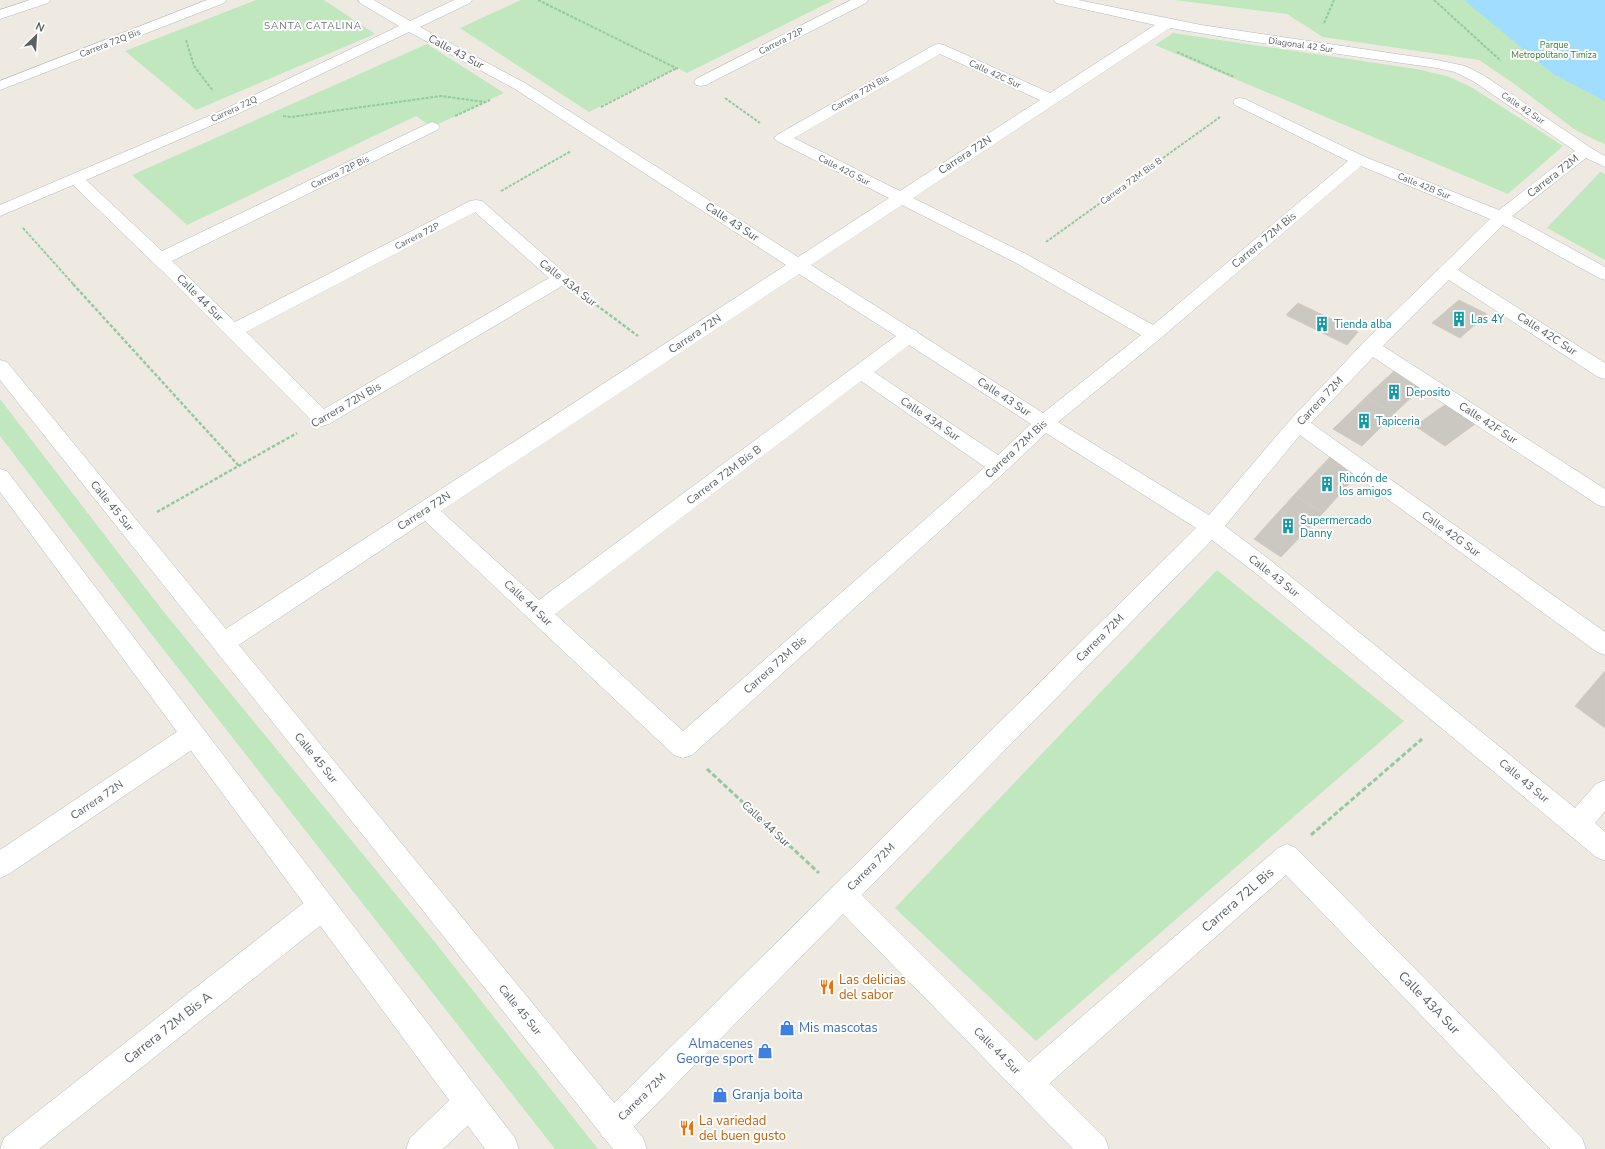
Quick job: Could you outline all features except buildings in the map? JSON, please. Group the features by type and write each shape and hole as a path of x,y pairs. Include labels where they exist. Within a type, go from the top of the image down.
{"street":[{"path":"0,15 43,0"},
{"path":"184,0 196,9"},
{"name":"Carrera 72Q Bis","path":"0,86 219,0"},
{"name":"Calle 43 Sur","path":"365,0 408,26 520,86 910,335 1044,423 1211,527 1266,569 1605,848"},
{"name":"Carrera 72Q","path":"3,210 228,113 465,0"},
{"name":"Carrera 72P","path":"701,82 860,0"},
{"path":"1061,0 1116,14 1166,24"},
{"name":"Carrera 72N","path":"223,643 664,355 899,198 1166,24"},
{"name":"Diagonal 42 Sur","path":"1166,24 1437,64"},
{"name":"Calle 42C Sur","path":"939,48 1050,100"},
{"name":"Carrera 72N Bis","path":"782,138 939,48"},
{"name":"Calle 42 Sur","path":"1437,64 1460,69 1478,78 1585,151 1605,162"},
{"name":"Calle 42B Sur","path":"1240,102 1359,160 1501,217 1605,274"},
{"name":"Carrera 72P Bis","path":"161,258 432,127"},
{"name":"Calle 42G Sur","path":"782,138 1022,259 1154,334"},
{"name":"Carrera 72M","path":"613,1126 1211,527 1298,424 1370,347 1501,217 1585,151"},
{"name":"Carrera 72M Bis","path":"683,747 999,466 1044,423 1154,334 1359,160"},
{"name":"Calle 44 Sur","path":"76,179 161,258 322,419"},
{"name":"Carrera 72P","path":"233,331 476,205"},
{"name":"Calle 43A Sur","path":"476,205 561,279"},
{"name":"Calle 42C Sur","path":"1448,271 1605,372"},
{"name":"Carrera 72N Bis","path":"322,419 561,279"},
{"name":"Carrera 72M Bis B","path":"539,613 910,335"},
{"name":"Calle 42F Sur","path":"1370,347 1605,499"},
{"name":"Calle 45 Sur","path":"0,367 632,1149"},
{"name":"Calle 43A Sur","path":"861,372 999,466"},
{"name":"Calle 42G Sur","path":"1298,424 1605,645"},
{"path":"0,477 504,1149"},
{"name":"Calle 44 Sur","path":"426,509 683,747"},
{"name":"Carrera 72N","path":"0,865 193,735"},
{"path":"1577,825 1605,792"},
{"name":"Calle 43A Sur","path":"1287,857 1571,1149"},
{"name":"Carrera 72L Bis","path":"1029,1082 1287,857"},
{"name":"Calle 44 Sur","path":"843,895 1094,1149"},
{"name":"Carrera 72M Bis A","path":"16,1149 321,907"},
{"path":"421,1149 469,1103"}],"path":[{"path":"538,0 677,68 701,82 782,138"},
{"path":"1321,28 1328,16 1334,0"},
{"path":"196,9 184,36 194,66 228,113 291,117 440,96 485,102"},
{"path":"1144,37 1239,80 1239,85 1228,91 1226,95 1228,98 1240,102"},
{"path":"574,120 677,68"},
{"path":"432,127 520,86"},
{"name":"Carrera 72M Bis B","path":"1022,259 1240,102"},
{"path":"476,205 598,136"},
{"path":"3,210 239,466"},
{"name":"Calle 43A Sur","path":"561,279 664,355"},
{"name":"Carrera 72N Bis","path":"130,528 322,419"},
{"path":"1287,857 1446,717"},
{"name":"Calle 44 Sur","path":"683,747 843,895"}],"green space":[{"path":"256,0 324,0 375,34 196,110 125,51"},
{"path":"521,0 834,0 687,73 677,68 589,112 460,28"},
{"name":"Parque Metropolitano Timiza","path":"1174,0 1605,0 1605,144 1574,129 1513,83 1479,60 1323,37 1287,14"},
{"path":"1173,33 1416,69 1447,76 1471,87 1563,146 1508,194 1155,45"},
{"path":"427,44 504,93 432,127 416,116 187,225 132,175"},
{"path":"1600,172 1605,174 1605,260 1547,228"},
{"path":"0,399 163,611 430,936 598,1149 555,1149 149,631 0,436"},
{"path":"1217,570 1404,721 1036,1041 895,908"}],"water":[{"path":"1464,0 1605,0 1605,101 1553,74"}],"place":[{"name":"Las 4Y","path":"1459,319"},
{"name":"Tienda alba","path":"1322,324"},
{"name":"Deposito","path":"1394,392"},
{"name":"Tapiceria","path":"1364,421"},
{"name":"Rincón de los amigos","path":"1327,484"},
{"name":"Supermercado Danny","path":"1288,526"},
{"name":"Las delicias del sabor","path":"827,987"},
{"name":"Mis mascotas","path":"787,1028"},
{"name":"Almacenes George sport","path":"765,1051"},
{"name":"Granja boita","path":"720,1095"},
{"name":"La variedad del buen gusto","path":"687,1128"}],"district":[{"name":"SANTA CATALINA","path":"313,26"}]}
